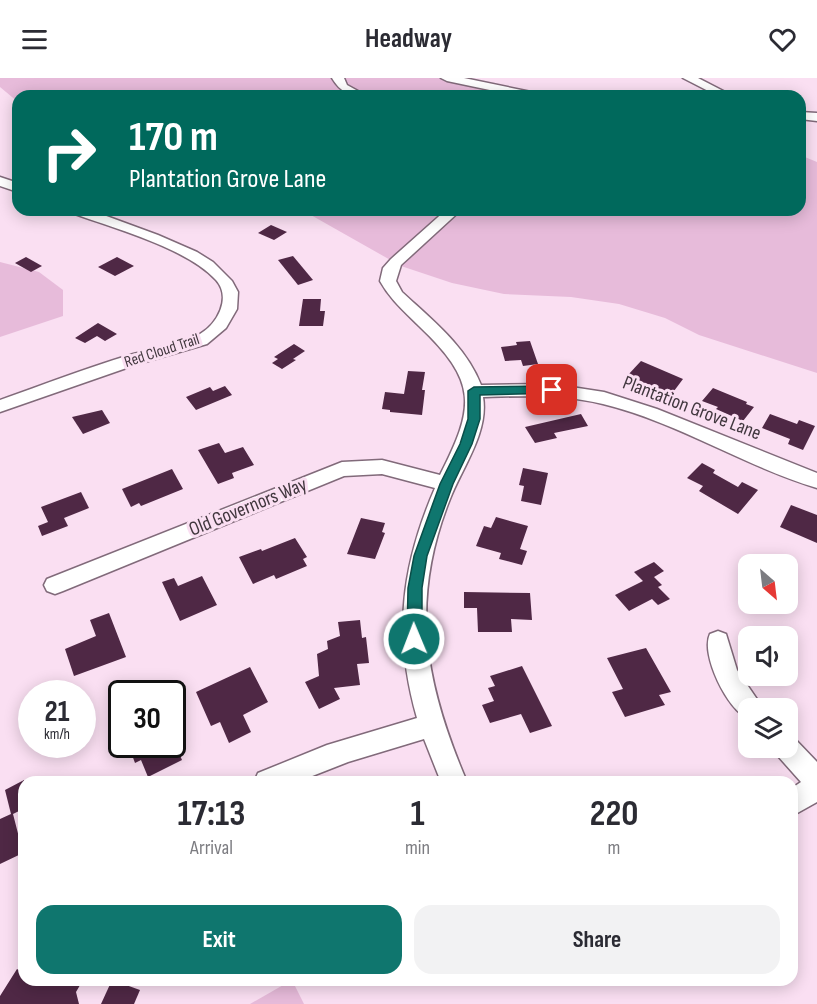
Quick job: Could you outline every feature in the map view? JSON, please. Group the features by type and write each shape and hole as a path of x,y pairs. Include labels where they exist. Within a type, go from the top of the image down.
{"street":[{"path":"338,78 343,87 349,90"},
{"path":"447,78 506,90"},
{"path":"689,78 714,90"},
{"path":"701,84 709,90"},
{"name":"Red Cloud Trail","path":"0,406 149,354 198,342 210,335 226,318 230,291 228,284 216,271 164,243 93,216"},
{"path":"447,216 396,262 391,268 388,281 395,294 461,363 474,391 474,419 466,444 446,484 420,556 414,599 415,656 421,690 431,726 451,776"},
{"name":"Plantation Grove Lane","path":"474,391 552,390 604,398 651,413 817,482"},
{"name":"Old Governors Way","path":"55,585 342,469 382,467 446,484"},
{"path":"718,641 722,663 730,680 744,698"},
{"path":"281,776 341,751 431,726"},
{"path":"796,758 817,781"},
{"path":"798,799 817,787"}],"shaded area":[{"path":"0,78 440,78 496,90 12,90 12,97 0,87"},
{"path":"806,157 817,162 817,373 699,335 665,318 619,304 571,297 504,294 452,283 401,266 313,216 806,216"},
{"path":"0,262 39,272 63,290 63,316 0,337"},
{"path":"282,986 295,986 304,1004 250,1004"}],"building":[{"path":"271,225 287,232 274,240 258,233"},
{"path":"293,256 313,280 298,285 278,260"},
{"path":"26,257 42,266 31,272 15,263"},
{"path":"117,257 134,266 115,276 98,267"},
{"path":"303,299 321,299 320,311 325,311 323,326 299,326"},
{"path":"98,323 117,334 105,341 97,336 85,343 75,338"},
{"path":"530,341 538,364 523,366 521,360 505,361 501,347 517,345 516,342"},
{"path":"294,344 305,351 293,359 296,360 282,369 272,363 278,359 274,357"},
{"path":"641,361 683,379 671,395 627,376"},
{"path":"408,371 425,372 422,415 382,409 385,392 404,394"},
{"path":"225,386 232,395 196,410 186,397 210,387 213,391"},
{"path":"713,388 754,407 743,421 716,409 718,407 702,401"},
{"path":"102,410 110,423 83,434 72,417"},
{"path":"581,414 588,426 554,433 557,438 535,443 525,427"},
{"path":"770,414 797,424 799,420 815,426 803,450 788,444 790,439 762,428"},
{"path":"219,443 225,453 243,447 254,465 232,473 234,478 218,484 198,450"},
{"path":"702,463 715,470 713,473 738,487 742,482 758,490 738,514 699,491 703,486 687,478"},
{"path":"523,468 548,473 541,505 521,501 524,486 519,485"},
{"path":"172,469 183,489 141,506 139,503 131,507 122,489"},
{"path":"81,492 89,508 64,518 68,526 42,536 38,526 48,522 41,507"},
{"path":"791,505 817,515 817,543 780,527"},
{"path":"496,517 528,526 520,549 527,551 522,565 499,559 501,553 476,546 484,526 491,528"},
{"path":"361,518 385,523 382,532 385,533 375,559 347,554"},
{"path":"295,538 307,557 303,559 307,566 276,579 274,575 253,584 239,557"},
{"path":"654,562 664,571 654,577 662,585 658,587 670,599 658,605 652,599 629,611 615,595 643,581 634,572"},
{"path":"202,576 217,605 180,621 162,582 174,578 178,586"},
{"path":"464,592 530,593 532,620 511,619 512,632 478,632 477,608 464,608"},
{"path":"109,613 126,657 74,676 65,649 96,636 90,620"},
{"path":"360,620 362,638 366,637 369,663 357,664 360,685 334,688 340,699 319,709 305,682 319,676 317,654 328,649 327,641 340,636 338,622"},
{"path":"646,648 671,692 659,695 665,705 625,717 612,692 623,689 607,658"},
{"path":"522,666 552,726 530,733 521,714 490,723 482,705 494,701 488,688 495,686 490,676"},
{"path":"250,667 268,702 243,715 251,732 229,743 220,722 211,726 196,692"},
{"path":"133,758 181,758 182,760 148,776 141,760 135,763"},
{"path":"18,783 18,812 13,814 18,834 18,855 0,864 0,819 11,814 5,790"},
{"path":"17,969 18,986 80,986 76,992 79,1004 0,1004 0,996"},
{"path":"109,986 129,986 140,990 134,1004 101,1004"}],"route":[{"path":"414,639 415,588 420,556 446,484 466,444 474,419 476,404 474,391 552,390"}]}
